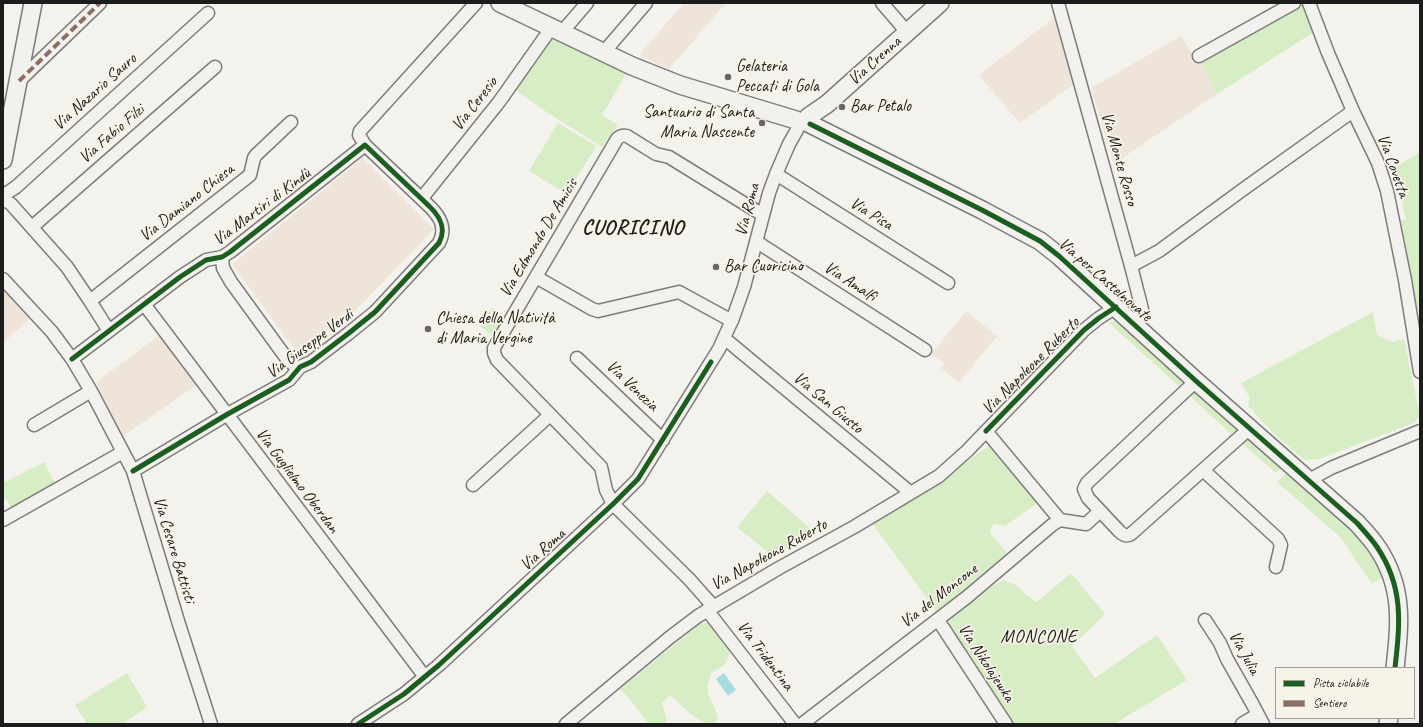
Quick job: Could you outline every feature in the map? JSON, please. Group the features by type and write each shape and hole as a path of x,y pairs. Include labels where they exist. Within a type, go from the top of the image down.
{"street":[{"path":"3,160 5,141 19,81 33,3"},
{"path":"19,81 100,3"},
{"path":"422,198 365,146 359,134 360,131 476,3"},
{"name":"Via per Castelnovate","path":"502,3 604,52 680,85 803,122 982,210 1040,242 1116,307 1196,381 1357,523 1376,545 1390,569 1396,584 1399,606 1398,642 1395,667"},
{"name":"Via Ceresio","path":"422,198 557,30 587,3"},
{"path":"604,52 646,3"},
{"path":"882,3 907,32"},
{"name":"Via Crenna","path":"803,122 827,104 940,3"},
{"name":"Via Monte Rosso","path":"1058,3 1142,309 1135,324"},
{"path":"1200,56 1294,3"},
{"name":"Via Covetta","path":"1309,3 1328,53 1353,111 1378,163 1387,191 1405,280 1420,372"},
{"name":"Via Nazario Sauro","path":"3,194 16,187 208,13"},
{"name":"Via Fabio Filzi","path":"32,227 215,67"},
{"path":"1131,266 1159,251 1353,111"},
{"name":"Via Damiano Chiesa","path":"90,301 250,175 256,155 291,122"},
{"name":"Via Roma","path":"358,724 404,694 425,677 613,504 638,479 719,349 732,321 744,287 776,174 789,144 803,122"},
{"name":"Via Edmondo De Amicis","path":"710,608 689,579 613,504 606,490 601,467 497,360 494,353 494,348 617,139 623,135 656,154 669,157 763,216"},
{"name":"Via Martiri di Kindù","path":"72,359 180,277 206,260 222,257 365,146"},
{"name":"Via Pisa","path":"776,174 948,283"},
{"name":"Via Giuseppe Verdi","path":"133,471 226,415 289,380 300,367 311,362 375,312 439,243 443,232 442,224 436,212 422,198"},
{"path":"3,199 11,204 67,267 109,331"},
{"name":"Via Amalfi","path":"757,242 925,350"},
{"name":"Via Giuseppe Verdi","path":"222,257 223,268 231,282 287,359 295,366 300,367"},
{"path":"536,276 592,309 598,311 679,292 732,321"},
{"name":"Via Cesare Battisti","path":"3,279 52,332 72,359 91,391 133,471 211,724"},
{"name":"Via Cesare Battisti","path":"3,287 16,293"},
{"name":"Via Guglielmo Oberdan","path":"144,304 226,415 425,677"},
{"name":"Via Napoleone Ruberto","path":"566,724 668,638 710,608 939,476 967,451 1084,330 1116,307"},
{"name":"Via San Giusto","path":"724,338 911,493"},
{"name":"Via Venezia","path":"577,358 663,440"},
{"path":"1196,381 1087,483 1084,489 1088,498 1119,532 1124,536 1128,536 1147,521 1250,428"},
{"path":"34,425 91,391"},
{"path":"473,485 550,414"},
{"path":"986,431 1060,520 1086,524 1100,511"},
{"path":"1308,480 1331,468 1420,431"},
{"path":"3,520 123,452"},
{"path":"1203,470 1278,539 1281,545 1276,567"},
{"name":"Via del Moncone","path":"802,724 938,620 1052,525 1060,520"},
{"name":"Via Tridentina","path":"710,608 795,724"},
{"name":"Via Nikolajewka","path":"938,620 1006,724"},
{"name":"Via Julia","path":"1205,620 1220,643 1227,659 1260,719"},
{"path":"1242,724 1260,719"}],"shaded area":[{"path":"684,3 726,3 669,69 639,55"},
{"path":"1055,17 1073,85 1020,123 979,75"},
{"path":"1181,36 1194,56 1202,63 1217,94 1128,154 1114,166 1091,88"},
{"path":"363,158 434,229 356,310 298,354 232,264"},
{"path":"3,291 29,319 3,343"},
{"path":"966,311 997,336 959,383 941,368 945,364 931,354"},
{"path":"161,334 198,384 122,437 96,382"}],"green space":[{"path":"1300,3 1304,5 1314,32 1217,94 1202,63"},
{"path":"556,39 627,72 602,115 618,125 602,147 545,111 514,89 550,40"},
{"path":"558,123 596,146 567,194 529,171"},
{"path":"1420,152 1420,312 1418,311 1401,221 1406,219 1393,169"},
{"path":"493,308 505,318 494,336 477,323"},
{"path":"1373,312 1377,335 1392,342 1404,339 1420,416 1414,423 1319,459 1305,460 1276,436 1248,406 1250,398 1241,383"},
{"path":"1116,321 1121,323 1184,381 1181,388 1108,322"},
{"path":"1197,392 1237,424 1237,429 1232,435 1189,395"},
{"path":"1251,440 1284,465 1276,473 1240,442"},
{"path":"987,447 991,447 1039,502 1005,526 995,524 991,527 990,533 1007,553 936,611 872,523 941,480"},
{"path":"44,462 56,485 13,511 3,494 3,483"},
{"path":"1286,473 1291,477 1293,474 1343,521 1365,547 1383,577 1372,584 1340,537 1277,482"},
{"path":"767,491 813,531 807,537 774,557 737,527"},
{"path":"1071,573 1105,614 1072,646 1095,678 1157,635 1187,680 1114,724 1011,724 955,639 949,624 952,618 987,589 1004,580 1018,586 1026,595 1037,602"},
{"path":"710,622 731,647 725,663 720,668 712,672 709,680 708,692 718,719 712,724 701,721 670,695 662,703 667,720 665,724 649,724 620,689 700,624"},
{"path":"127,673 147,707 122,724 83,724 86,722 75,705"}],"water":[{"path":"724,673 736,690 728,696 716,679"}],"marked path":[{"path":"19,81 100,3"}],"cycle path":[{"path":"810,124 982,210 1040,241 1059,256 1196,381 1357,523 1375,544 1386,562 1396,591 1399,620 1395,667"},
{"path":"72,359 180,277 206,260 222,257 230,252 365,145 432,209 439,218 442,227 439,243 375,312 311,362 300,367 289,380 226,415 133,471"},
{"path":"986,431 1084,330 1116,307"},
{"path":"358,724 404,694 439,665 638,479 711,362"}],"place":[{"name":"Gelateria Peccati di Gola","path":"728,77"},
{"name":"Bar Petalo","path":"842,107"},
{"name":"Santuario di Santa Maria Nascente","path":"762,123"},
{"name":"Bar Cuoricino","path":"716,267"},
{"name":"Chiesa della Natività di Maria Vergine","path":"428,329"}],"district":[{"name":"CUORICINO","path":"633,228"},
{"name":"MONCONE","path":"1039,637"}]}
